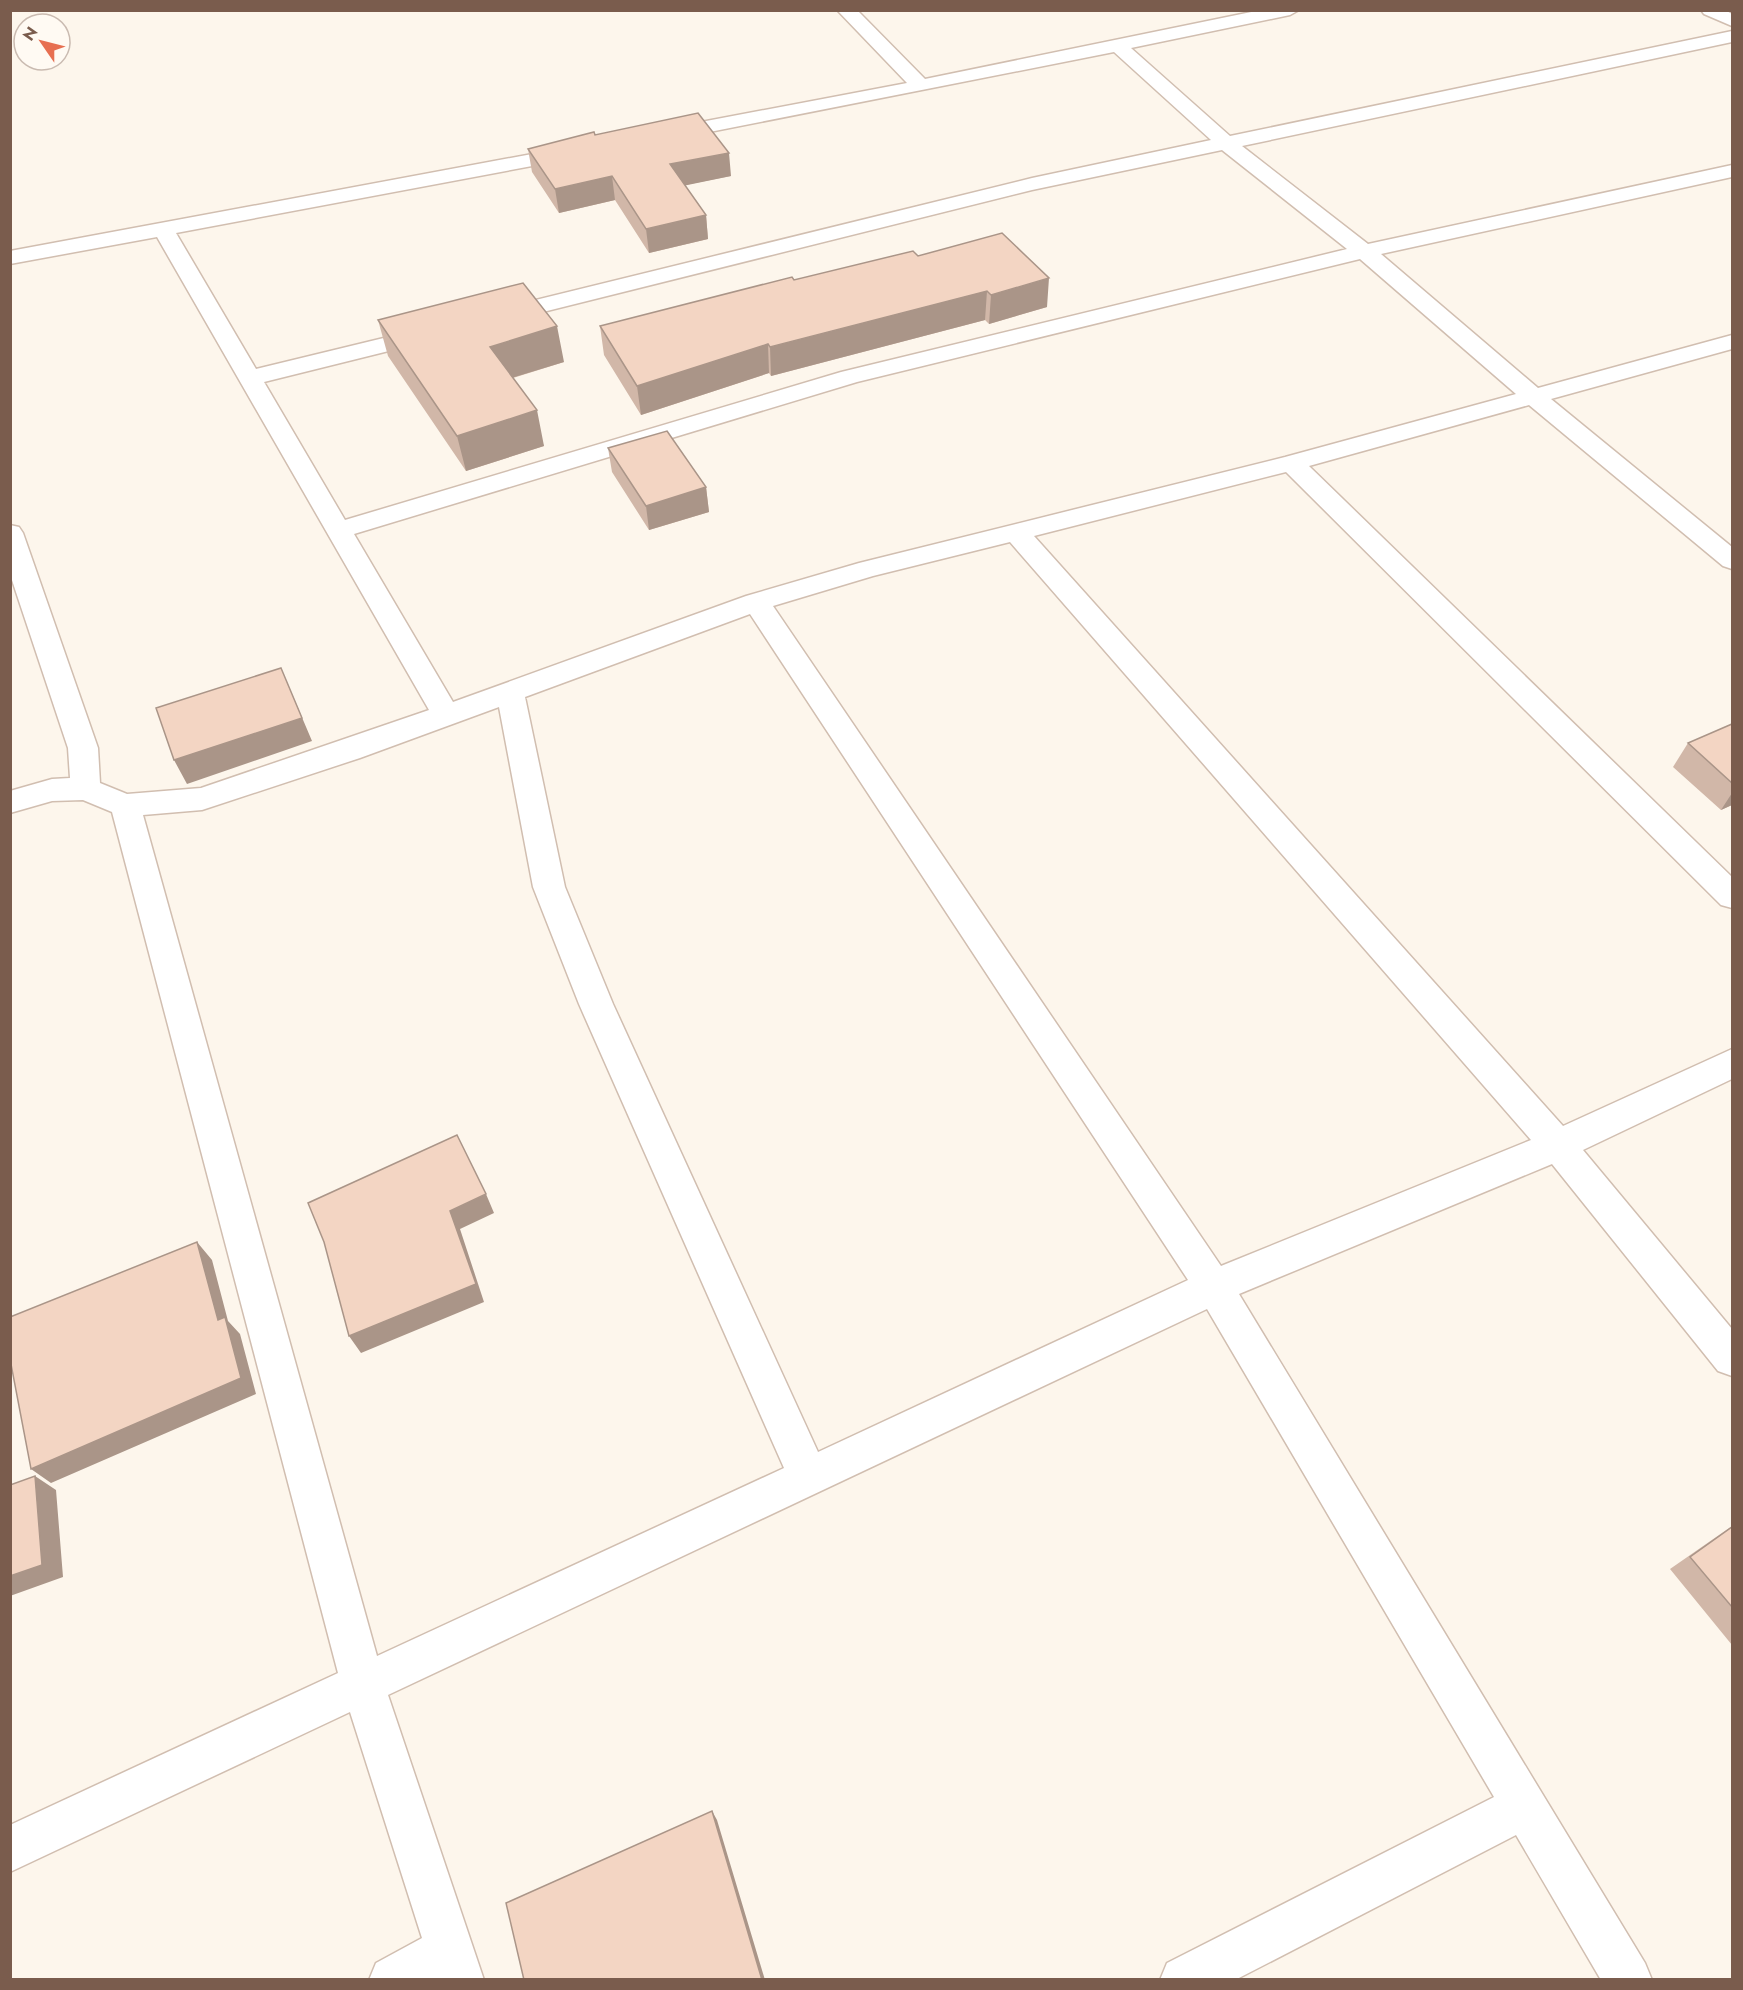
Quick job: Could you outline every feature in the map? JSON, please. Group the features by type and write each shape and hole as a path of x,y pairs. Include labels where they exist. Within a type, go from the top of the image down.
{"street":[{"path":"846,10 921,86"},
{"path":"641,139 921,86 1290,10"},
{"path":"1710,10 1732,21"},
{"path":"480,321 1032,184 1732,36"},
{"path":"1118,46 1226,143 1364,251 1533,396 1732,560"},
{"path":"10,258 595,148"},
{"path":"339,530 849,377 1364,251 1732,171"},
{"path":"163,229 446,715"},
{"path":"250,378 446,330"},
{"path":"10,802 52,790 86,789 125,805 202,799 446,715 756,602 868,568 1292,463 1732,342"},
{"path":"1292,463 1732,896"},
{"path":"1015,531 1558,1145 1732,1358"},
{"path":"11,535 83,748 86,789"},
{"path":"756,602 1214,1287 1628,1980"},
{"path":"510,691 549,887 596,1004 808,1476"},
{"path":"125,805 363,1684 455,1964 393,1980"},
{"path":"10,1849 1214,1287 1558,1145 1732,1064"},
{"path":"1184,1980 1524,1806"}],"building":[{"path":"698,113 729,153 670,164 706,215 646,229 612,176 555,189 528,149 594,132 595,135"},
{"path":"1002,233 1049,278 991,295 987,291 770,347 768,344 637,386 600,326 792,277 794,280 913,251 918,256"},
{"path":"523,283 557,326 490,347 537,410 457,436 378,320"},
{"path":"667,431 706,487 646,506 608,448"},
{"path":"281,668 302,718 174,760 156,708"},
{"path":"1732,724 1732,783 1688,743"},
{"path":"457,1135 486,1194 450,1211 476,1284 349,1336 324,1242 308,1203"},
{"path":"197,1242 218,1320 225,1317 241,1378 31,1469 10,1359 10,1317"},
{"path":"35,1476 42,1565 10,1576 10,1485"},
{"path":"1732,1527 1732,1607 1690,1557"},
{"path":"712,1811 762,1980 524,1980 506,1903"}]}
